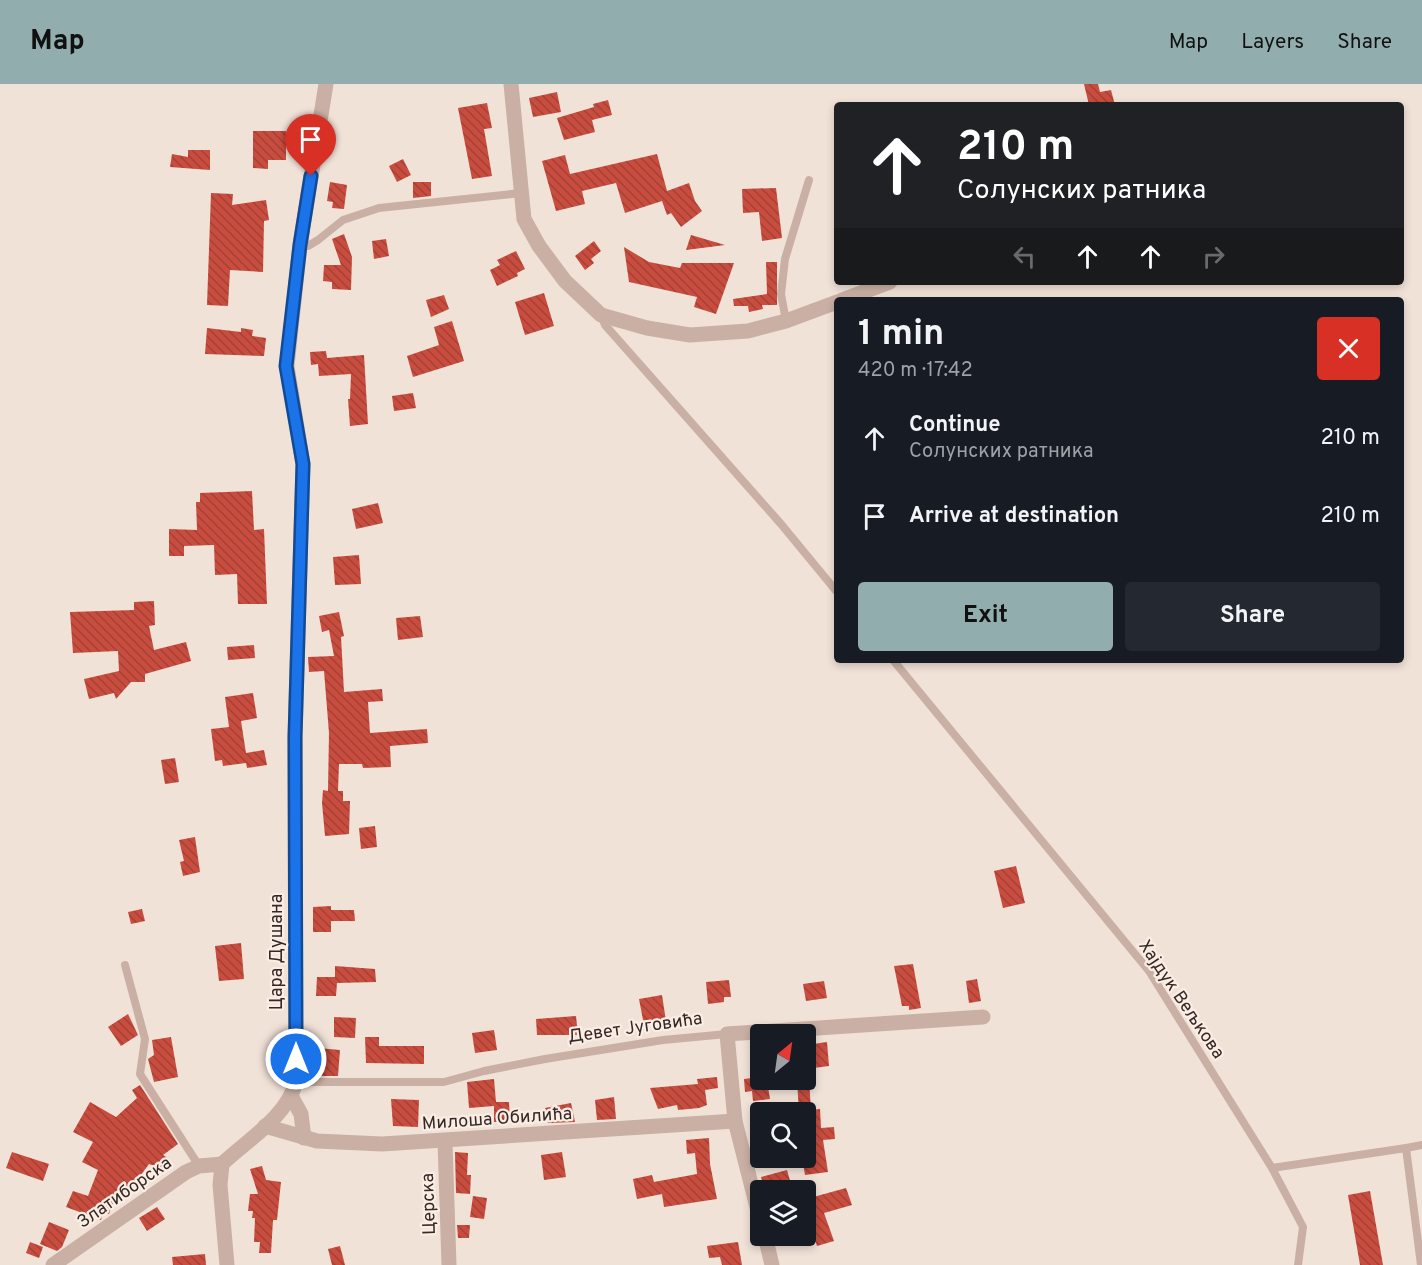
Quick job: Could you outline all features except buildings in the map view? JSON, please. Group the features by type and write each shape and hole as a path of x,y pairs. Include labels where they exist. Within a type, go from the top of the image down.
{"street":[{"name":"Цара Душана","path":"294,1089 295,737 303,464 286,366 300,245 326,84"},
{"path":"511,84 524,219 539,246 565,281 601,315 647,328 690,335 748,331 786,321 834,303"},
{"path":"850,297 882,285"},
{"name":"Девет Југовића","path":"727,1034 983,1017"},
{"path":"727,1034 735,1121 750,1180"},
{"path":"227,1265 220,1185 222,1164 265,1126 294,1089"},
{"path":"294,1089 301,1114 304,1138"},
{"name":"Милоша Обилића","path":"265,1126 304,1138 332,1143 445,1142 735,1121"},
{"name":"Церска","path":"445,1142 449,1265"},
{"name":"Златиборска","path":"53,1265 186,1172 199,1166 222,1164"},
{"path":"767,1246 772,1265"}],"lane":[{"path":"786,321 781,294 785,259 809,180"},
{"path":"300,245 308,246 343,220 379,208 521,193"},
{"path":"601,315 605,325 781,524 834,588"},
{"name":"Хајдук Вељкова","path":"895,663 1149,971 1272,1167 1304,1227 1298,1265"},
{"path":"125,965 145,1039 140,1074 199,1166"},
{"name":"Девет Југовића","path":"294,1089 444,1082 484,1071 545,1059 663,1040 727,1034"},
{"path":"1272,1167 1422,1145"},
{"path":"1406,1148 1421,1265"}],"route":[{"path":"296,1059 295,737 303,464 286,366 300,245 311,176"}]}
